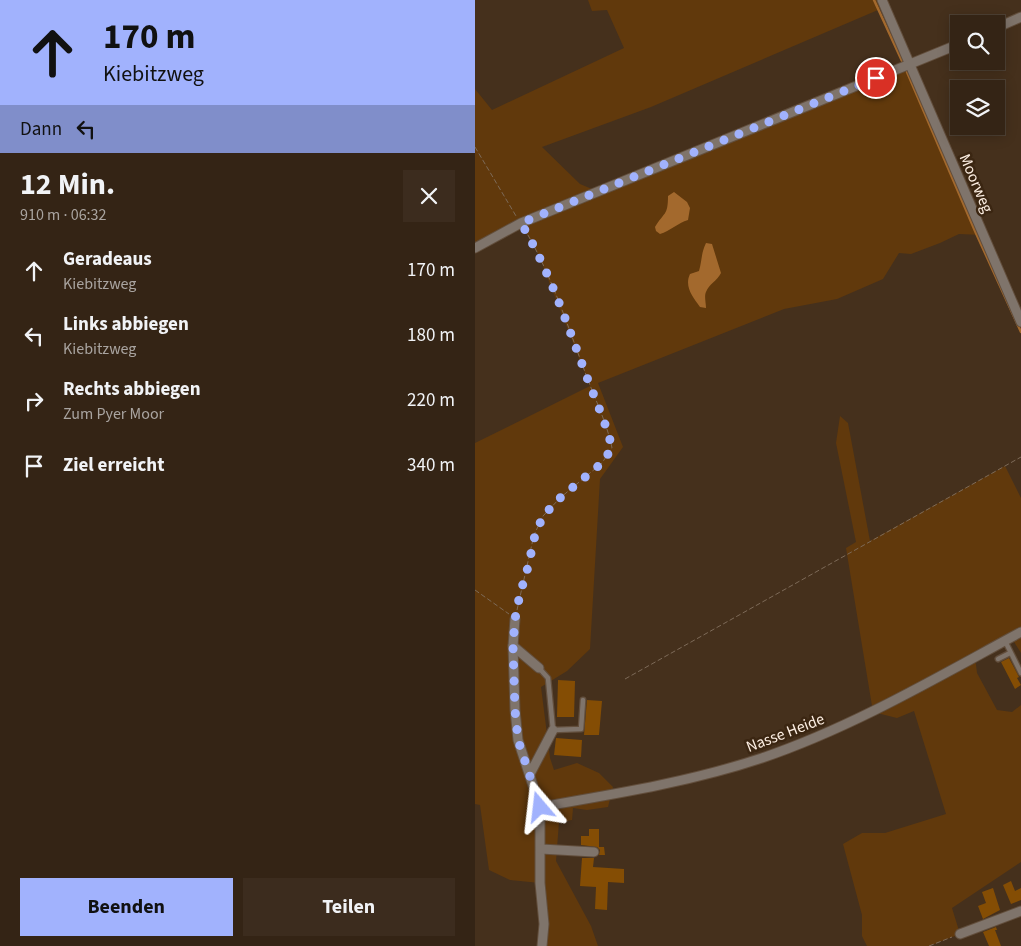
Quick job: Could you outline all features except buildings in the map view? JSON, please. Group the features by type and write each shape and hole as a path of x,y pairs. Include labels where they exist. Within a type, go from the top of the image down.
{"street":[{"name":"Moorweg","path":"882,0 1021,322"},
{"path":"1005,24 1021,17"},
{"path":"475,248 521,223 950,48"},
{"path":"515,619 513,646 518,740 540,807 542,946"},
{"name":"Nasse Heide","path":"540,807 696,778 763,758 873,712 1021,632"},
{"path":"513,646 539,668"},
{"path":"529,774 553,730"},
{"path":"541,849 595,852"},
{"path":"960,934 1021,911"},
{"path":"1004,918 1007,927"}],"lane":[{"path":"1004,641 1021,673"},
{"path":"998,659 1010,653"},
{"path":"539,668 548,678 553,730 581,729 583,700"}],"path":[{"path":"475,148 537,251 559,303 608,432 612,448 602,463 560,498 543,516 535,535 515,619 475,590"},
{"path":"625,679 1021,457"},
{"path":"929,946 960,934"}],"shaded area":[{"path":"588,0 882,0 885,7 651,107 542,147 580,184 599,192 911,64 983,235 959,234 911,254 899,253 883,279 837,299 784,309 598,383 623,447 600,479 590,649 567,671 541,687 550,758 554,770 577,763 599,773 613,787 608,807 587,810 573,808 572,820 559,822 556,861 591,926 598,946 542,946 540,883 510,880 489,870 480,805 475,804 475,443 590,386 537,251 521,223 475,248 475,89 492,110 624,48 607,10 592,11"},
{"path":"674,192 687,202 690,208 688,220 660,234 656,231 655,227 666,211 668,196"},
{"path":"706,243 712,244 721,273 706,292 706,308 700,307 690,292 688,279 690,274 699,271"},
{"path":"840,416 848,423 870,541 1005,466 1021,498 1021,653 1011,637 975,657 977,673 997,710 1012,712 1021,705 1021,862 952,908 960,934 929,946 867,946 862,936 862,915 843,844 862,833 885,833 946,814 914,711 897,718 873,712 846,548 856,542 836,443"}],"waterway":[{"path":"874,0 902,61"},
{"path":"907,72 975,231 1021,332"}],"route":[{"path":"540,807 518,740 515,710 513,646 515,619 520,594 535,535 543,516 560,498 602,463 612,448 608,432 563,312 537,251 521,223 876,78"}]}
